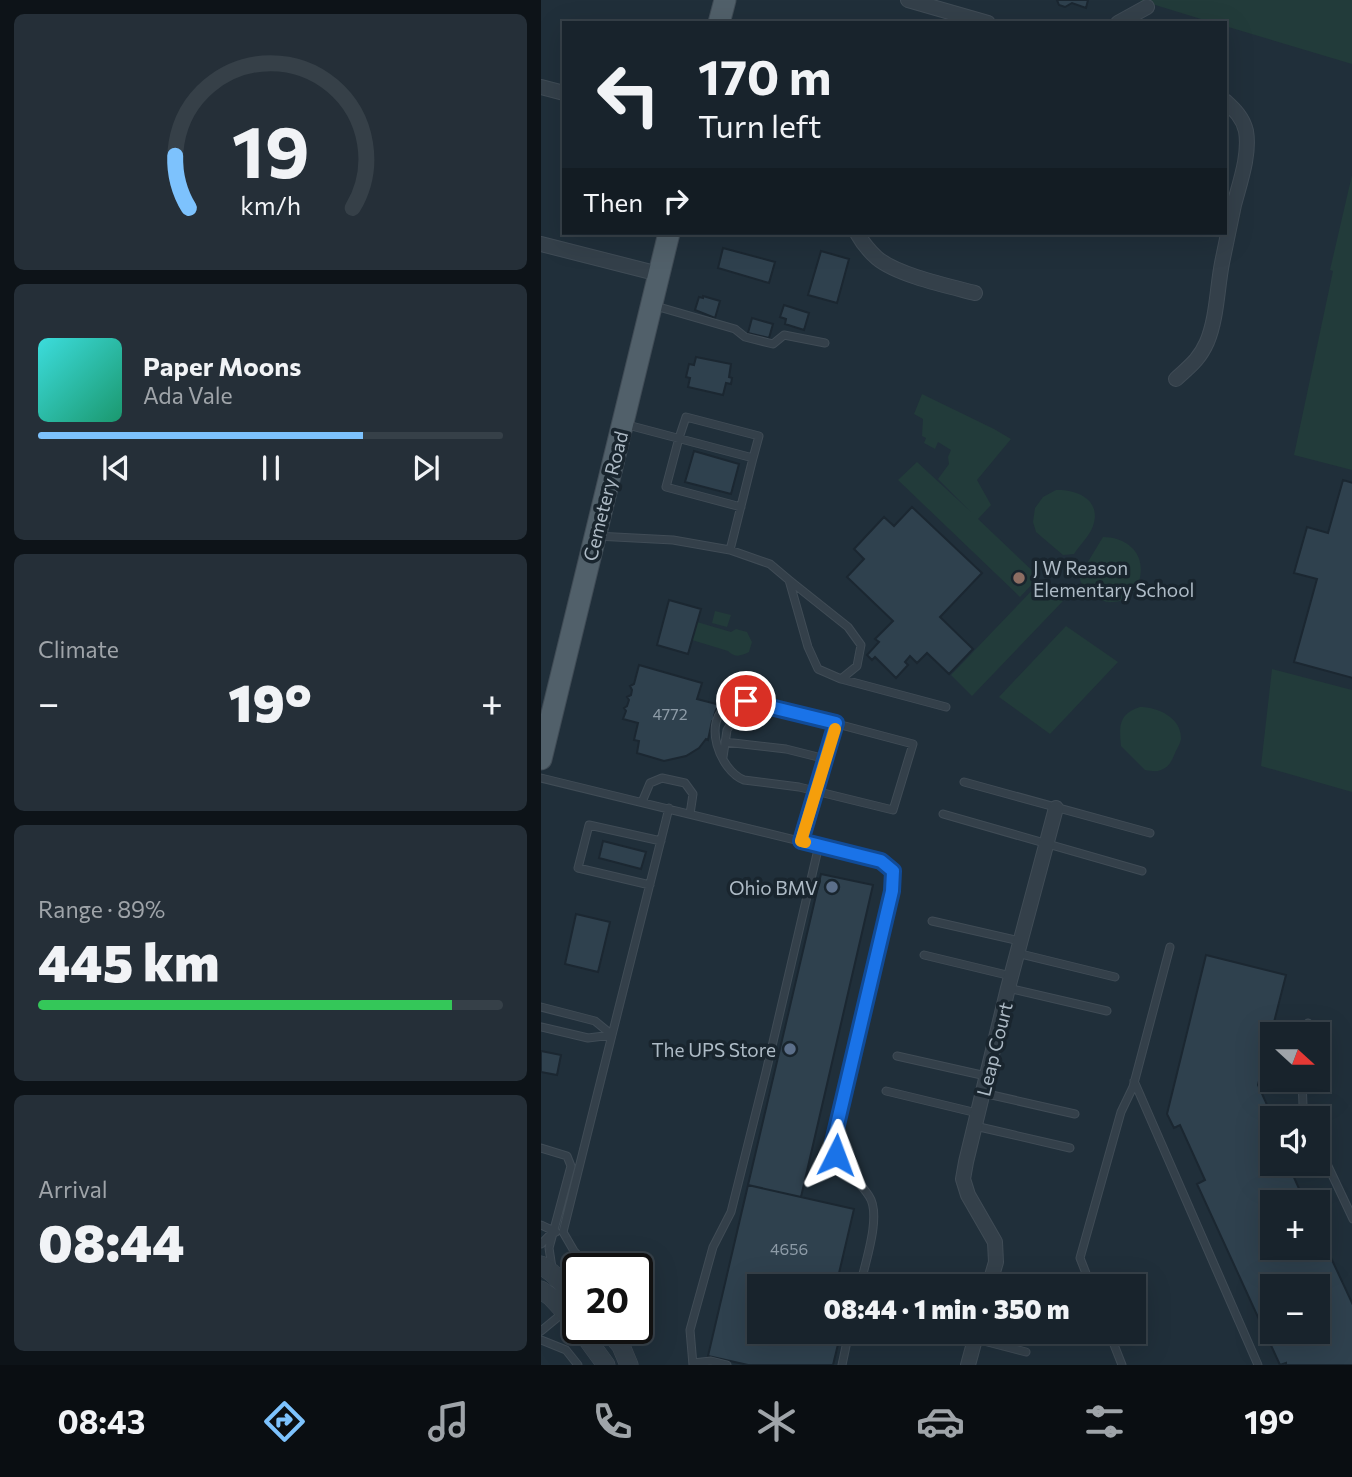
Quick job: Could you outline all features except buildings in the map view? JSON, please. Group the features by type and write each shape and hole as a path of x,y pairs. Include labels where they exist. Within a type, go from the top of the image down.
{"main road":[{"path":"720,21 725,0"},
{"name":"Cemetery Road","path":"541,759 549,690 596,536 669,235"}],"street":[{"path":"908,0 981,21"},
{"path":"1126,21 1147,6"},
{"path":"541,87 562,92"},
{"path":"1176,379 1197,361 1213,324 1229,228 1244,166 1246,131 1241,117 1227,103"},
{"path":"858,235 878,259 897,270 975,293"},
{"path":"541,244 659,274"},
{"name":"Leap Court","path":"992,1274 995,1242 968,1195 963,1179 1010,982 1056,808"},
{"path":"547,1269 562,1283"},
{"path":"541,1290 562,1310"},
{"path":"591,1344 606,1365"},
{"path":"619,1344 629,1365"},
{"path":"968,1365 974,1344"}],"lane":[{"path":"652,305 735,328 745,337 773,344 784,335 825,343"},
{"path":"730,550 741,507 753,458 759,436 686,417 666,487 741,507"},
{"path":"623,424 753,458"},
{"path":"596,536 673,540 730,550 770,564 848,627 861,645 857,666 841,679"},
{"path":"789,580 808,647 819,669 841,679 946,707"},
{"path":"723,761 727,730 746,701"},
{"path":"746,701 913,744 893,810 799,787 738,778 723,761 714,737 719,716 727,706 746,701"},
{"path":"801,841 836,723"},
{"path":"725,742 785,749 826,759"},
{"path":"541,778 881,861 893,871 892,891 833,1142 836,1155 871,1198 875,1219 863,1274"},
{"path":"642,802 650,783 662,778 685,783 693,794 690,814"},
{"path":"964,782 1150,833"},
{"path":"576,1253 563,1232 669,808"},
{"path":"943,814 1142,871"},
{"path":"650,885 578,868 589,825 661,841"},
{"path":"727,1365 711,1362 693,1364 690,1330 713,1247 733,1207 819,845"},
{"path":"932,921 1115,976"},
{"path":"1086,1274 1080,1258 1121,1112 1134,1081 1170,947"},
{"path":"924,955 1107,1011"},
{"path":"541,1007 595,1021 612,1035"},
{"path":"541,1027 588,1038 612,1035"},
{"path":"897,1056 987,1076"},
{"path":"1134,1081 1258,1365"},
{"path":"886,1091 1070,1148"},
{"path":"983,1093 1075,1114"},
{"path":"541,1148 567,1156 571,1166 549,1248 547,1269"},
{"path":"1330,1171 1352,1219"},
{"path":"541,1225 563,1232"},
{"path":"541,1244 553,1231"},
{"path":"541,1331 562,1314"},
{"path":"541,1339 566,1350 578,1365"},
{"path":"842,1365 846,1344"},
{"path":"1002,1344 1026,1352"},
{"path":"1114,1344 1122,1365"}],"green space":[{"path":"1139,0 1352,0 1352,64 1227,27 1227,21 1207,21"},
{"path":"1352,175 1353,470 1294,455 1333,271 1330,270"},
{"path":"922,394 1011,439 977,480 991,505 978,519 1039,577 1020,597 898,480 917,462 971,512 938,479 949,464 951,450 938,442 935,449 924,443 926,438 922,436 923,419 914,414"},
{"path":"1056,490 1079,494 1091,503 1094,509 1092,529 1074,554 1063,555 1036,532 1033,522 1035,508 1043,497"},
{"path":"1103,537 1126,543 1140,561 1137,586 1133,593 1120,601 1102,600 1080,581 1080,575"},
{"path":"1041,581 1063,601 972,696 951,675"},
{"path":"715,611 731,615 727,627 712,623"},
{"path":"697,622 731,632 736,629 747,632 752,642 749,652 736,655 692,640"},
{"path":"1066,626 1118,662 1050,734 999,697"},
{"path":"1272,669 1352,690 1352,792 1261,766"},
{"path":"1140,707 1167,715 1173,719 1180,731 1181,740 1173,759 1159,771 1145,770 1121,746 1122,721 1128,713"}],"slow traffic":[{"path":"805,842 801,841 835,729"}],"place":[{"name":"J W Reason Elementary School","path":"1019,578"},
{"name":"Ohio BMV","path":"832,887"},
{"name":"The UPS Store","path":"790,1049"}],"route":[{"path":"746,701 836,723 801,841 881,861 893,871 892,891 833,1142 836,1155"}]}
